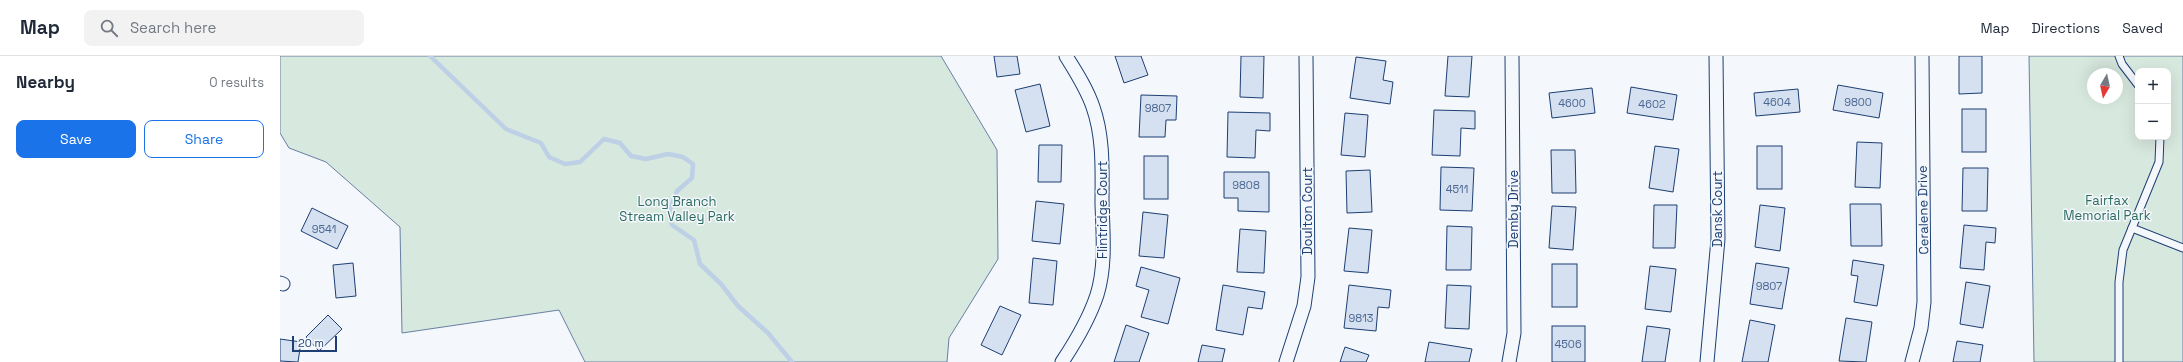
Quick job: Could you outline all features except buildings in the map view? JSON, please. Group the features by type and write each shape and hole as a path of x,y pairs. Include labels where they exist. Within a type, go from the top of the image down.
{"street":[{"name":"Flintridge Court","path":"1062,362 1077,340 1092,309 1100,280 1103,256 1101,146 1098,123 1093,106 1082,82 1066,56"},
{"name":"Doulton Court","path":"1286,362 1304,306 1308,277 1306,56"},
{"name":"Demby Drive","path":"1509,362 1514,332 1512,56"},
{"name":"Dansk Court","path":"1707,362 1718,239 1716,56"},
{"name":"Ceralene Drive","path":"1912,362 1921,328 1924,302 1922,56"}],"lane":[{"path":"2119,56 2122,64 2135,81"},
{"path":"2119,362 2119,282 2123,250 2158,162 2160,140"},
{"path":"2132,228 2183,248"}],"green space":[{"name":"Long Branch Stream Valley Park","path":"280,56 941,56 997,150 998,259 949,338 947,362 585,362 559,310 402,333 400,227 326,162 289,148 280,133"},
{"name":"Fairfax Memorial Park","path":"2029,56 2183,56 2183,362 2034,362"}],"waterway":[{"path":"430,56 506,129 541,143 549,157 565,164 580,162 604,139 620,143 631,156 646,159 668,154 683,157 693,164 692,178 677,191 669,212 672,225 694,240 700,264 721,284 738,306 768,333 792,362"}]}
